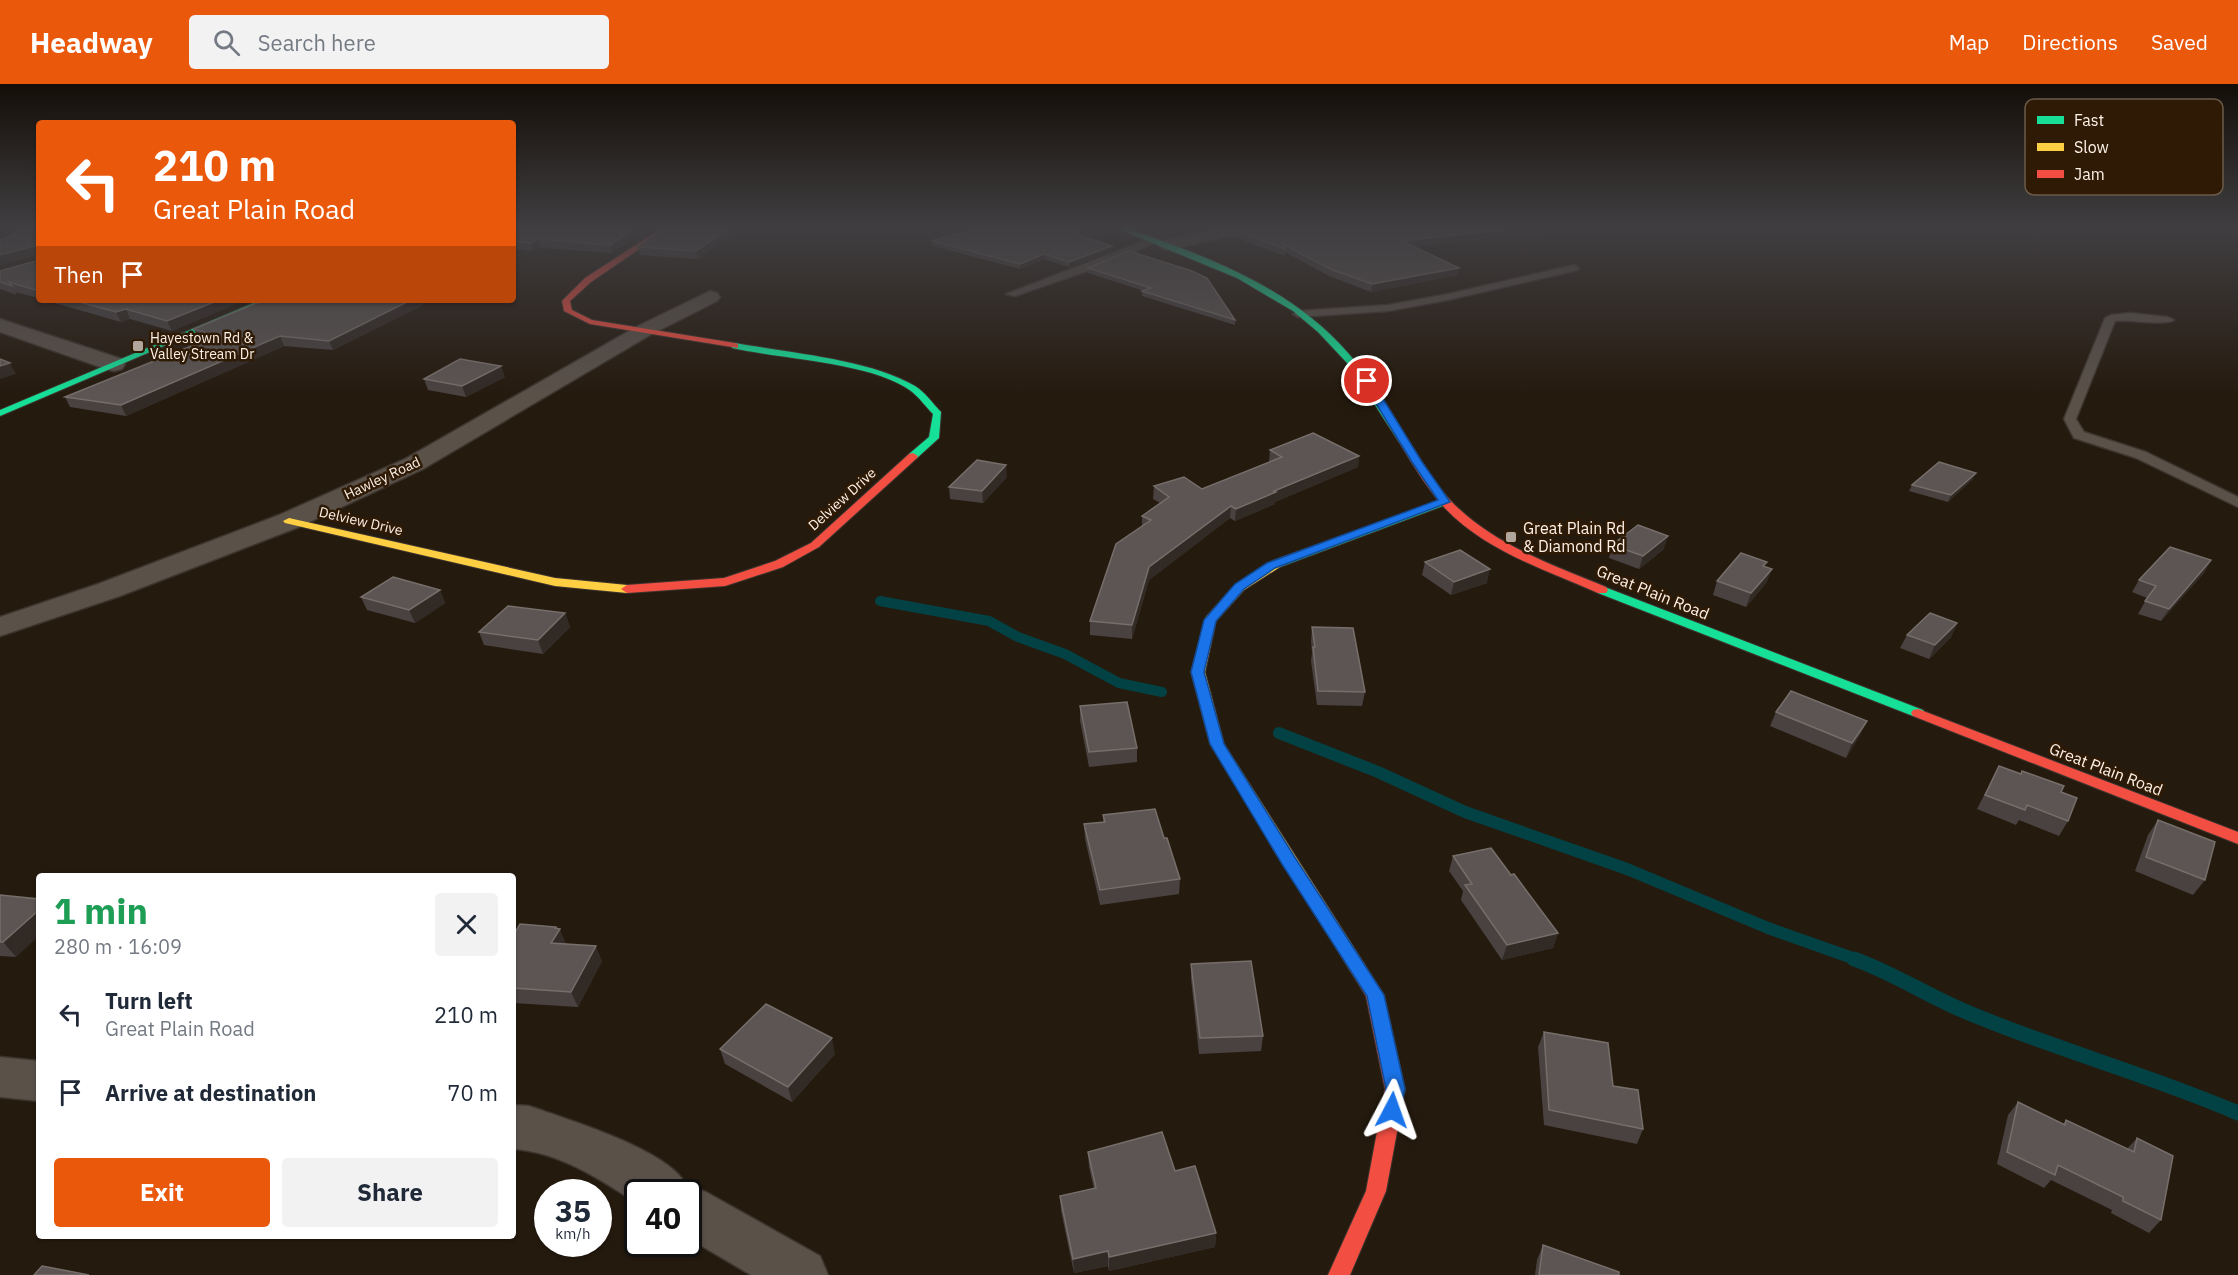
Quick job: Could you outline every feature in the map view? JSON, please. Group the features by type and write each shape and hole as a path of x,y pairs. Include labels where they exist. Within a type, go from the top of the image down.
{"street":[{"name":"Delview Drive","path":"289,521 555,582 635,590 725,582 779,564 815,545 934,438 938,414 925,396 895,376 862,368 590,322 568,311 566,301 584,284"},
{"name":"Great Plain Road","path":"1255,284 1298,314 1342,350 1367,381 1444,502 1482,533 1540,564 2238,838"},
{"name":"Hawley Road","path":"0,627 109,590 289,521 414,464 643,331 710,297"},
{"path":"0,413 261,303"},
{"path":"0,325 114,364"},
{"path":"1339,1275 1376,1191 1395,1089 1375,995 1217,744 1198,672 1210,620 1240,587 1271,566 1444,502"},
{"path":"0,1077 36,1081"},
{"path":"516,1127 529,1128 609,1157 643,1179"},
{"path":"702,1217 801,1275"}],"lane":[{"path":"1011,294 1041,284"},
{"path":"1298,314 1388,308 1506,284"},
{"path":"2168,320 2130,316 2111,318 2070,419 2079,435 2141,455 2238,503"}],"building":[{"path":"14,284 36,284 36,290"},
{"path":"1137,284 1211,284 1235,320 1142,291 1151,288"},
{"path":"83,303 212,303 167,321 126,309 116,312"},
{"path":"258,303 405,303 329,341 280,336 121,405 65,397 216,336 194,329"},
{"path":"0,359 10,363 0,366"},
{"path":"460,359 501,366 462,386 424,379"},
{"path":"1313,433 1359,456 1236,509 1231,506 1149,567 1132,625 1090,621 1116,544 1151,520 1142,516 1169,497 1154,486 1184,477 1202,489 1282,457 1270,450"},
{"path":"977,460 1006,465 982,491 949,487"},
{"path":"1939,462 1976,473 1951,495 1912,485"},
{"path":"1638,525 1668,536 1643,556 1612,545"},
{"path":"2170,547 2211,560 2169,609 2145,601 2156,586 2139,580"},
{"path":"1460,550 1490,569 1454,582 1425,562"},
{"path":"1741,553 1767,562 1763,566 1772,569 1751,593 1717,581"},
{"path":"393,577 440,590 409,610 361,597"},
{"path":"508,606 565,613 538,640 479,632"},
{"path":"1930,613 1957,623 1935,645 1907,635"},
{"path":"1312,627 1353,628 1365,692 1318,691"},
{"path":"1791,691 1867,721 1852,743 1776,712"},
{"path":"1127,702 1137,748 1089,752 1080,706"},
{"path":"1999,766 2021,774 2022,771 2064,786 2061,792 2077,798 2068,821 2027,805 2025,810 1985,795"},
{"path":"1155,809 1180,879 1100,890 1084,824 1105,822 1103,815"},
{"path":"2158,820 2215,842 2205,880 2146,857"},
{"path":"1491,848 1511,875 1514,874 1558,933 1507,945 1465,885 1472,884 1453,856"},
{"path":"0,895 36,899 36,913 3,942 0,942"},
{"path":"520,924 556,927 560,929 551,943 596,946 571,992 516,988 516,931"},
{"path":"1251,961 1263,1036 1200,1038 1191,964"},
{"path":"766,1004 832,1038 788,1087 720,1049"},
{"path":"1544,1032 1608,1043 1613,1086 1638,1090 1643,1129 1549,1110"},
{"path":"2018,1102 2065,1125 2066,1120 2134,1152 2137,1138 2173,1156 2161,1220 2123,1201 2123,1197 2058,1165 2055,1175 2007,1152"},
{"path":"1162,1132 1175,1171 1195,1166 1216,1233 1109,1257 1108,1251 1073,1259 1060,1196 1096,1188 1088,1152"},
{"path":"1543,1245 1619,1272 1619,1275 1539,1275"},
{"path":"42,1266 89,1275 34,1275"}],"waterway":[{"path":"880,601 989,621 1018,637 1065,654 1119,683 1162,692"},
{"path":"1279,733 1378,772 1465,812 1627,869 1768,928 1858,960"},
{"path":"1854,959 1954,1007 2238,1113"}],"traffic: fast":[{"path":"1254,284 1296,310 1344,353 1375,395 1403,440"},
{"path":"0,413 261,303"},
{"path":"735,346 862,368 886,375 914,389 938,414 934,438 913,456"},
{"path":"1276,564 1444,502"},
{"path":"1602,590 1918,713"}],"traffic: slow":[{"path":"289,521 555,582 627,589"},
{"path":"1276,564 1240,587 1210,620 1198,672 1217,744 1357,967"}],"traffic: jam":[{"path":"584,284 566,301 568,311 590,322 735,346"},
{"path":"1403,440 1438,492 1455,511 1479,531 1530,560 1602,590"},
{"path":"627,589 725,582 779,564 815,545 913,456"},
{"path":"1918,713 2238,838"},
{"path":"1339,1275 1376,1191 1395,1089 1375,995 1357,967"}],"place":[{"name":"Hayestown Rd & Valley Stream Dr","path":"138,346"},
{"name":"Great Plain Rd & Diamond Rd","path":"1511,537"}],"route":[{"path":"1367,381 1444,502 1271,566 1240,587 1210,620 1198,672 1217,744 1375,995 1395,1089 1392,1110"}]}
